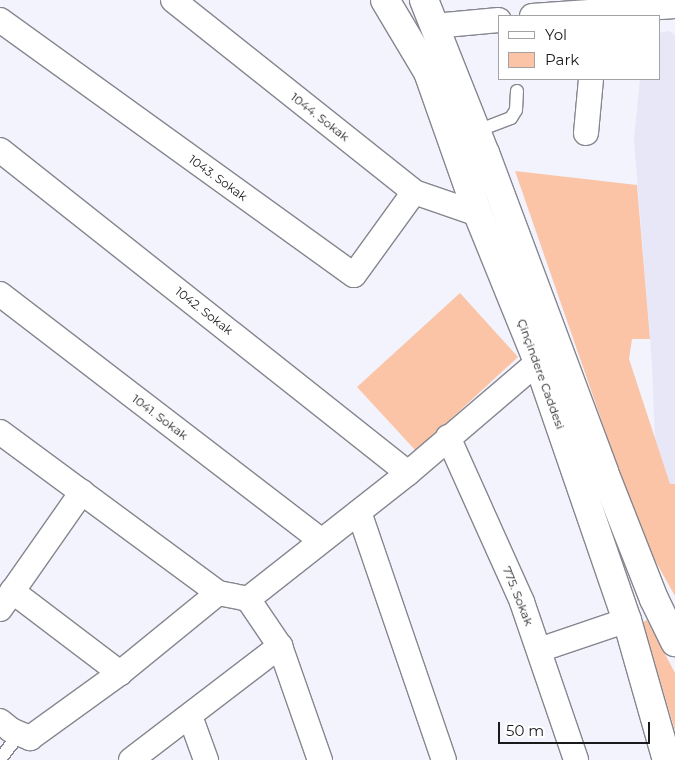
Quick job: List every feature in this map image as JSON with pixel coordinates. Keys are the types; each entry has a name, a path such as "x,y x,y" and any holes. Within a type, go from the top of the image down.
{"main road":[{"name":"Çinçindere Caddesi","path":"385,0 428,72 478,214 538,362 627,620 667,760"},
{"name":"Çinçindere Caddesi","path":"424,0 477,131 604,472 654,599 675,642"}],"street":[{"path":"0,9 7,0"},
{"name":"1044. Sokak","path":"173,0 414,192 478,214"},
{"path":"541,15 597,9 669,9"},
{"name":"1043. Sokak","path":"0,20 354,275 414,192"},
{"path":"434,26 498,20"},
{"path":"586,133 590,80"},
{"name":"1042. Sokak","path":"0,150 408,473"},
{"name":"1041. Sokak","path":"0,294 321,540"},
{"path":"248,599 408,473 538,362"},
{"path":"0,432 218,593 248,599 280,646 320,760"},
{"name":"775. Sokak","path":"448,437 522,602 576,760"},
{"path":"82,492 6,600 120,673"},
{"path":"359,512 444,760"},
{"path":"0,721 30,738 120,673 218,593"},
{"path":"539,650 627,620"},
{"path":"131,760 280,646"},
{"path":"190,716 206,760"}],"lane":[{"path":"477,131 511,118 516,110 517,91"},
{"path":"0,759 20,733"}],"shaded area":[{"path":"669,31 675,35 675,484 670,485 655,441 652,363 634,140 640,80 660,80 660,33"}],"green space":[{"path":"515,171 637,185 650,339 632,339 629,359 670,484 675,484 675,596 642,537"},
{"path":"460,293 518,357 416,451 357,387"},
{"path":"647,620 675,673 675,731 643,622"}]}
